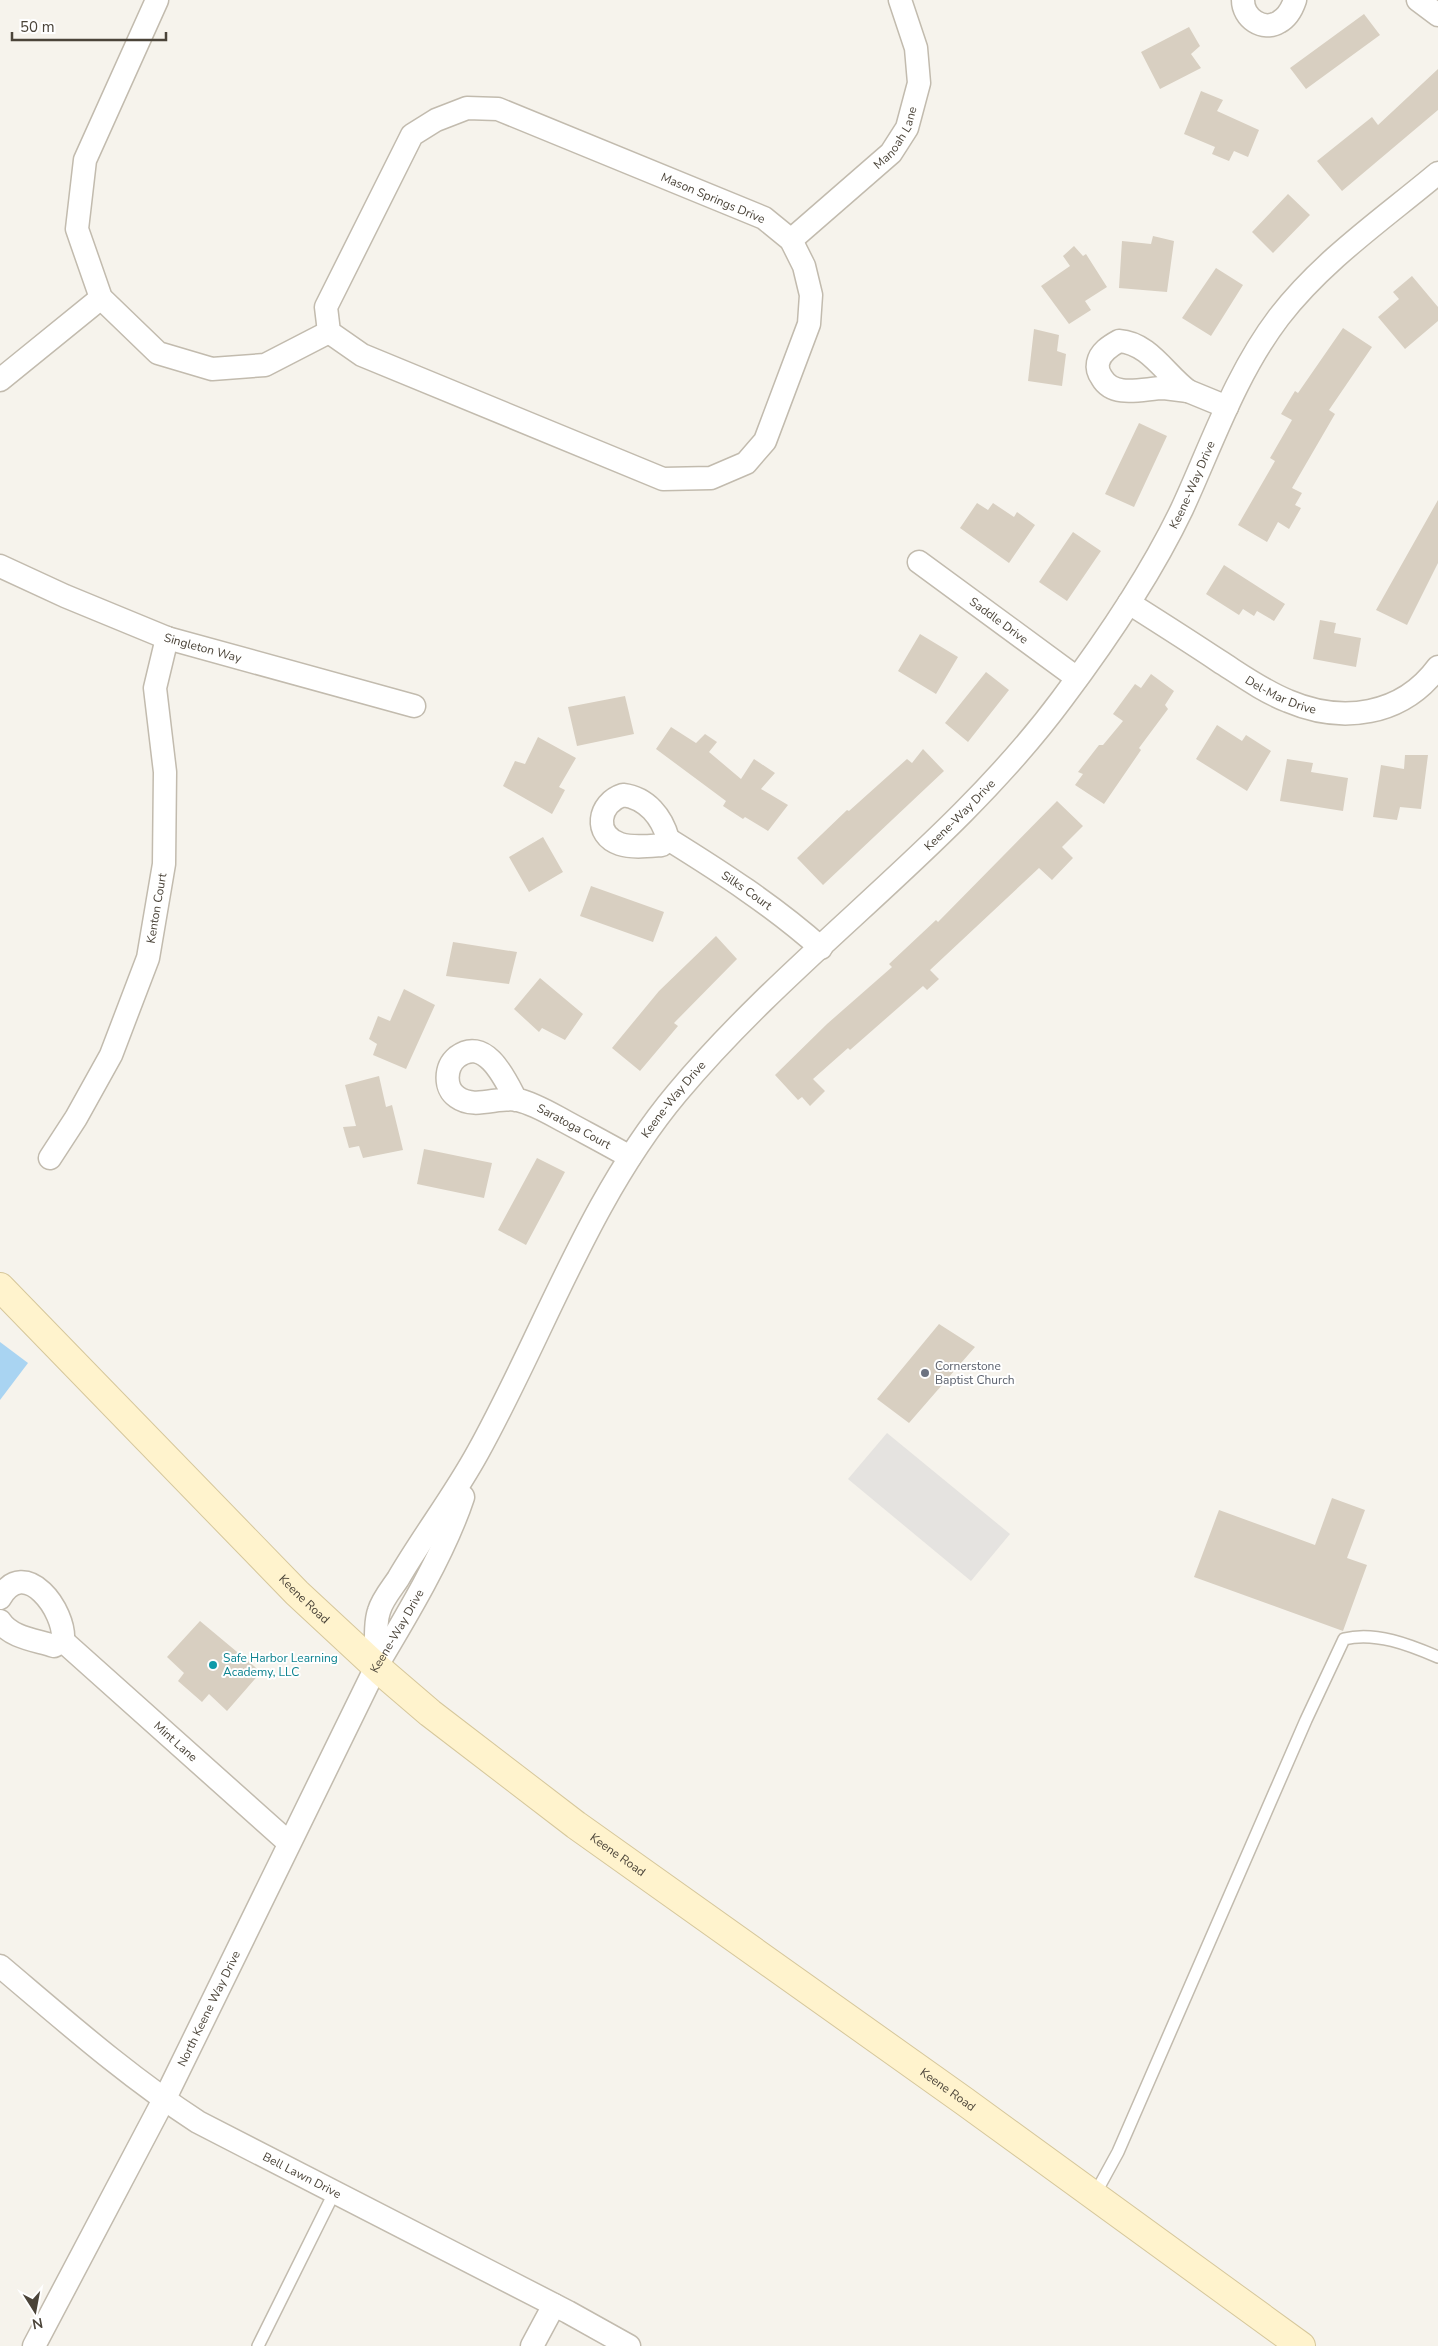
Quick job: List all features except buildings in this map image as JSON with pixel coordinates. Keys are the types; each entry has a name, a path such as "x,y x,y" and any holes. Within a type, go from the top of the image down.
{"main road":[{"name":"Keene Road","path":"0,1287 283,1580 376,1667 466,1741 576,1826 964,2101 1301,2346"}],"street":[{"path":"157,0 85,160 77,229 101,298 158,353 212,369 265,365 329,332"},
{"name":"Manoah Lane","path":"791,240 891,153 907,128 919,83 916,48 900,0"},
{"path":"1243,0 1245,12 1251,19 1258,24 1268,25 1277,24 1285,18 1295,0"},
{"path":"1418,0 1438,15"},
{"name":"Mason Springs Drive","path":"467,108 498,109 764,218 791,240 804,266 811,295 809,324 765,441 746,462 711,478 663,479 362,355 329,332 326,307 412,135 436,120 467,108"},
{"name":"Keene-Way Drive","path":"376,1667 396,1634 442,1545 462,1500 478,1453 596,1217 630,1158 659,1115 697,1070 736,1029 994,781 1029,741 1077,678 1129,603 1180,512 1227,407 1262,342 1293,300 1336,256 1438,173"},
{"path":"0,380 101,298"},
{"path":"1188,390 1227,407"},
{"name":"Saddle Drive","path":"919,562 1077,678"},
{"name":"Singleton Way","path":"0,566 64,596 167,638 414,706"},
{"name":"Del-Mar Drive","path":"1129,603 1266,690 1305,708 1325,713 1366,713 1386,708 1421,686 1438,667"},
{"name":"Kenton Court","path":"50,1158 76,1118 111,1055 148,958 164,864 165,772 155,688 167,638"},
{"name":"Silks Court","path":"668,839 733,880 790,922 820,948"},
{"name":"Saratoga Court","path":"516,1100 540,1108 630,1158"},
{"path":"0,1598 7,1588 16,1583 34,1585 43,1591 54,1609 64,1634 63,1641 54,1646 18,1636 8,1631 0,1622"},
{"name":"Mint Lane","path":"63,1641 289,1843"},
{"name":"North Keene Way Drive","path":"34,2346 164,2100 376,1667"},
{"name":"Bell Lawn Drive","path":"0,1966 101,2052 164,2100 198,2122 630,2346"},
{"path":"532,2346 554,2305"}],"lane":[{"path":"1094,2196 1118,2152 1306,1720 1344,1639 1359,1636 1409,1644 1438,1657"},
{"path":"258,2346 334,2193"}],"shaded area":[{"path":"887,1433 1010,1534 971,1581 848,1479"}],"water":[{"path":"0,1342 28,1363 0,1400"}],"place":[{"name":"Cornerstone Baptist Church","path":"925,1373"},
{"name":"Safe Harbor Learning Academy, LLC","path":"213,1665"}]}
